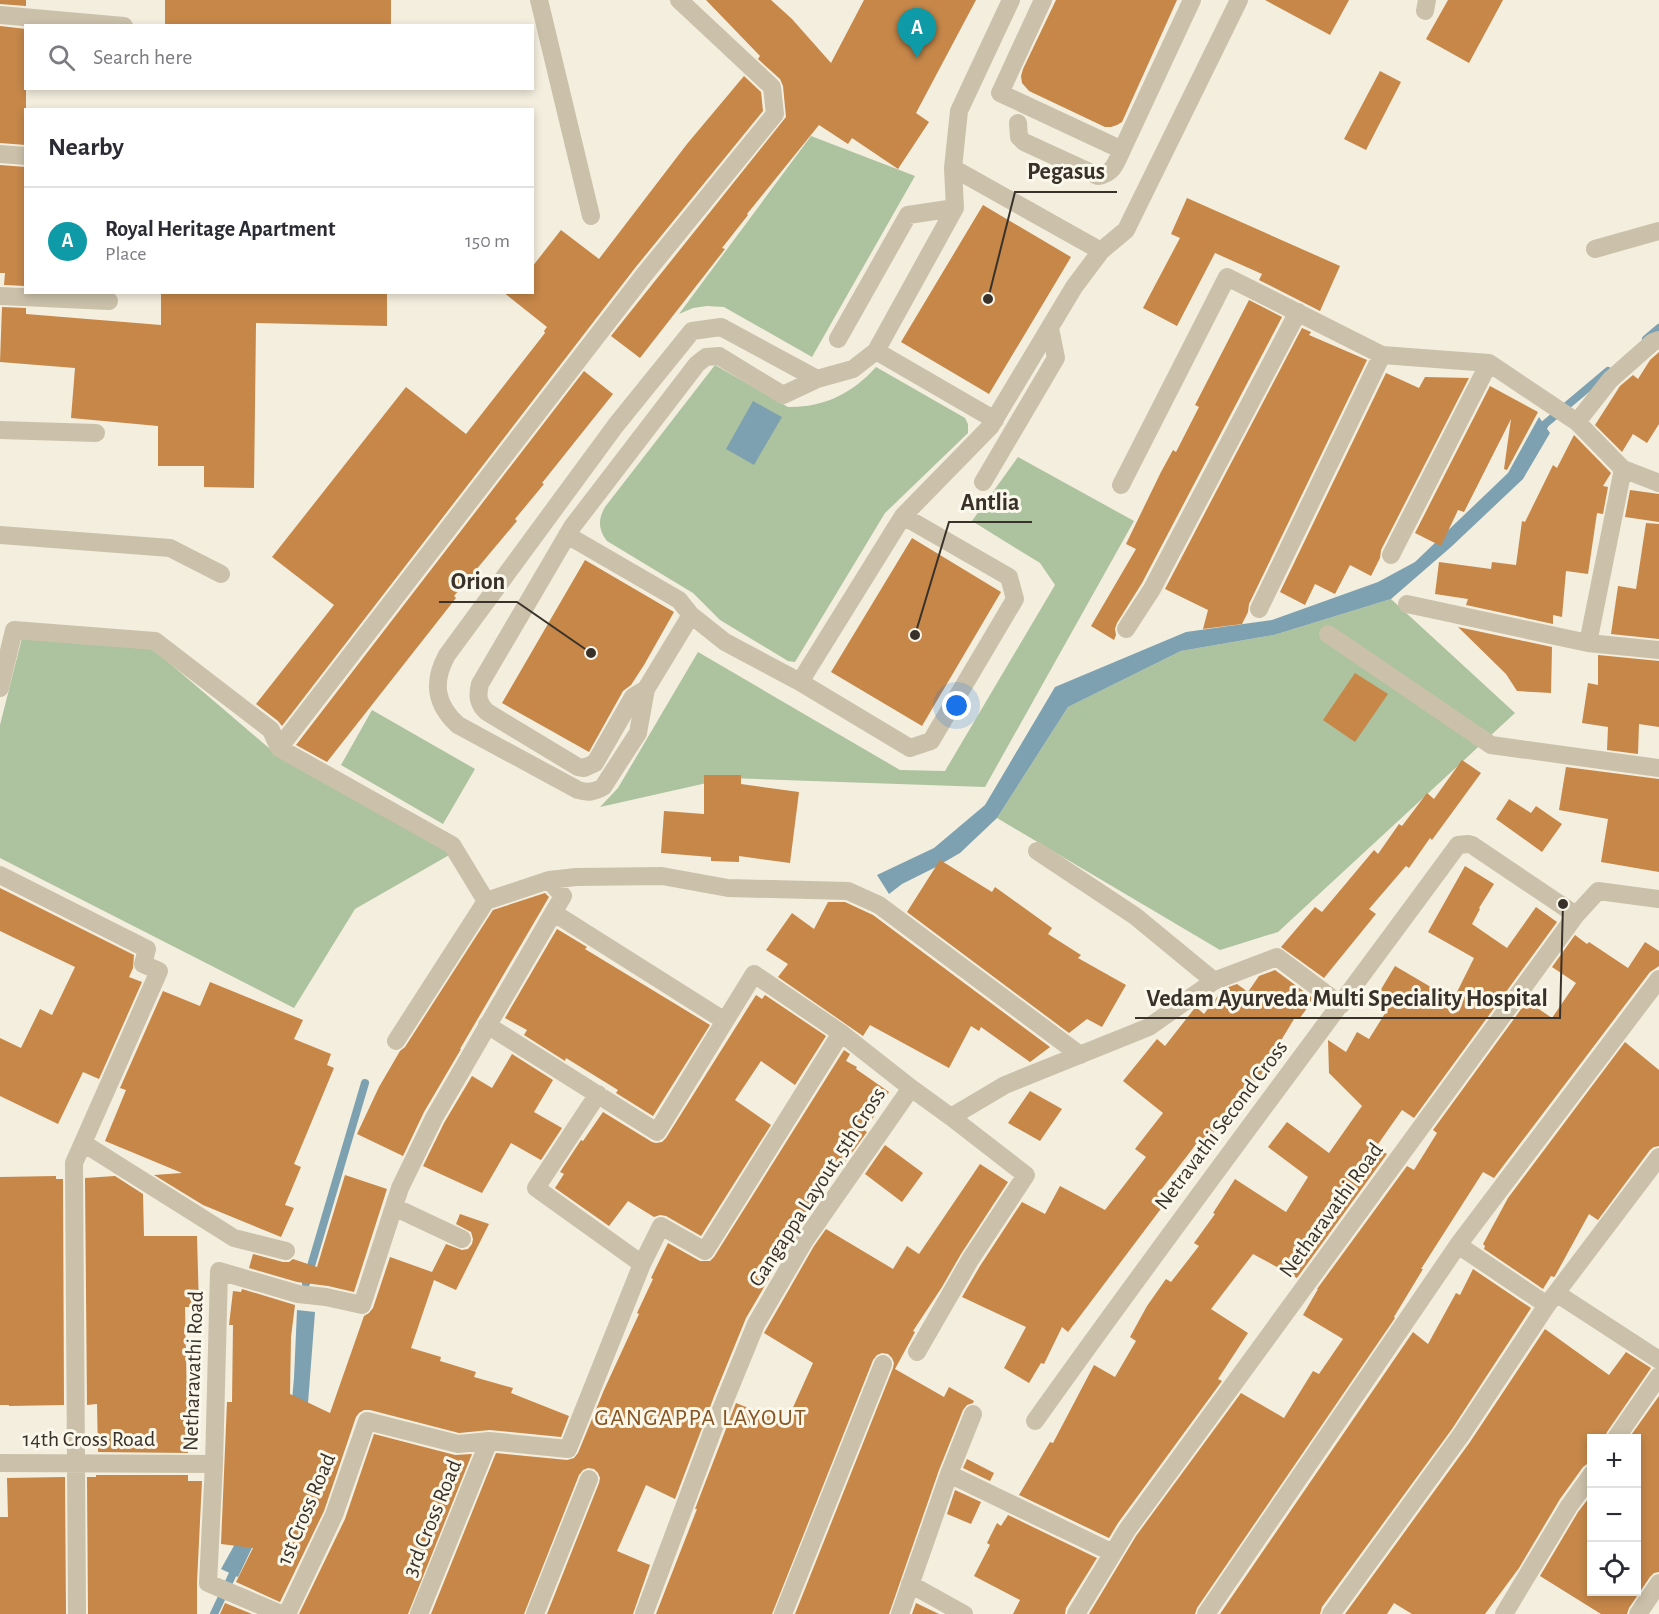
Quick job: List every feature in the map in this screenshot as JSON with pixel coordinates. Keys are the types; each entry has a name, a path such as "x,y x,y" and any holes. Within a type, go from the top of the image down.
{"street":[{"path":"539,0 591,216"},
{"path":"279,748 644,275 775,114 772,87 679,0"},
{"path":"646,689 633,697 595,763 584,768 578,767 487,712 479,701 478,693 480,684 572,527 696,364 706,357 719,356 783,395 817,379 854,369 876,351 955,208 953,168 959,111 1011,0"},
{"path":"1043,0 1000,93 1122,150"},
{"path":"1017,123 1019,137 1024,142 1098,176 1111,171 1192,0"},
{"path":"800,682 903,516 995,420 1074,287 1101,251 1126,230 1239,0"},
{"path":"0,15 101,24"},
{"path":"0,154 24,156"},
{"path":"953,168 1101,251"},
{"path":"838,339 908,215 955,208"},
{"path":"1594,249 1659,231"},
{"path":"1121,485 1227,277 1382,355 1489,363 1574,420 1623,469 1659,483"},
{"path":"0,296 109,301"},
{"path":"1126,629 1152,589 1298,312"},
{"path":"691,615 646,689 638,733 603,786 596,791 578,790 458,725 444,710 440,700 437,688 438,676 447,655 615,425 692,331 721,327 817,379"},
{"path":"983,482 1056,358 1050,328"},
{"path":"1574,420 1610,380 1653,342 1659,340"},
{"path":"876,351 995,420"},
{"path":"1259,609 1382,355"},
{"path":"1391,555 1489,363"},
{"path":"0,430 96,433"},
{"path":"1588,643 1623,469"},
{"path":"567,535 679,600 691,615 725,642 800,682 910,748 931,741 1015,599 1009,577 903,516"},
{"path":"0,535 170,548 221,574"},
{"path":"1407,604 1588,643 1659,650"},
{"path":"0,688 14,630 155,641 271,730 279,748 452,845 486,901"},
{"path":"1328,634 1491,744 1659,768"},
{"name":"Netravathi Second Cross","path":"1035,1421 1132,1284 1458,845 1472,845 1575,915"},
{"path":"1037,851 1135,915 1214,981"},
{"path":"0,875 147,949 143,964 159,971 74,1163 77,1614"},
{"path":"396,1041 486,901 549,880 662,876 728,888 848,891 879,905 1080,1055"},
{"path":"549,880 563,896 554,913 725,1021"},
{"name":"Netharavathi Road","path":"1076,1614 1134,1520 1575,915 1598,891 1659,899"},
{"name":"Netharavathi Road","path":"281,1614 208,1583 214,1464 219,1271 298,1294 362,1305 400,1188 434,1118 554,913"},
{"path":"951,1117 1005,1085 1149,1027 1214,981 1277,957 1341,1005"},
{"path":"488,1025 657,1132 754,974 841,1033 1026,1175 970,1260 917,1352"},
{"path":"1206,1614 1458,1245 1659,979"},
{"path":"489,1441 568,1449 642,1264 661,1226 705,1251 841,1033"},
{"name":"Gangappa Layout, 5th Cross","path":"644,1614 716,1422 756,1324 805,1239 911,1088"},
{"path":"598,1094 536,1188 642,1264"},
{"path":"82,1143 234,1238 286,1251"},
{"path":"1331,1614 1461,1434 1552,1299 1659,1157"},
{"path":"394,1207 462,1239"},
{"path":"1458,1245 1659,1359"},
{"path":"784,1614 883,1364"},
{"path":"1619,1434 1659,1376"},
{"path":"900,1614 949,1474 973,1414"},
{"name":"1st Cross Road","path":"287,1614 334,1515 367,1421 458,1444 489,1441"},
{"name":"3rd Cross Road","path":"419,1614 489,1441"},
{"name":"14th Cross Road","path":"0,1462 214,1464"},
{"path":"949,1474 1113,1553"},
{"path":"535,1614 589,1479"},
{"path":"1504,1614 1569,1506 1587,1481"},
{"path":"1638,1614 1659,1583"},
{"path":"910,1584 964,1614"}],"green space":[{"path":"811,136 915,176 812,357 724,307 693,308 679,314"},
{"path":"715,365 788,407 813,405 837,397 857,384 876,367 965,418 968,424 968,433 885,513 795,662 788,661 720,620 693,593 607,541 601,529 600,520 605,507"},
{"path":"1018,457 1134,521 985,787 729,778 600,807 618,788 698,652 900,770 945,771 1055,585 1040,563 972,521"},
{"path":"1391,599 1515,713 1278,932 1220,950 997,818 1068,707 1181,651 1274,635"},
{"path":"22,638 153,649 270,749 451,854 355,909 294,1008 0,858 0,725"},
{"path":"372,710 475,769 443,824 341,765"}],"water":[{"path":"753,401 782,417 754,465 726,449"},
{"path":"1539,417 1550,433 1523,479 1451,547 1391,599 1274,635 1181,651 1068,707 997,818 960,853 902,884 889,894 877,875 934,848 985,805 1055,687 1186,632 1272,620 1378,582 1415,562 1508,473"},
{"path":"297,1310 315,1312 308,1403 298,1451 238,1577 221,1569 255,1508 291,1411"}],"building":[{"path":"0,0 26,0 26,6 0,4"},
{"path":"165,0 391,0 391,24 165,24"},
{"path":"706,0 771,0 792,19 831,63 864,0 976,0 916,113 929,122 898,169 852,138 848,144 819,125 747,214 722,248 725,249 640,358 611,336 786,117 783,86 780,79 758,59 760,56"},
{"path":"1056,0 1177,0 1122,122 1117,125 1105,127 1029,91 1022,83 1023,69"},
{"path":"1265,0 1349,0 1330,35"},
{"path":"1448,0 1503,0 1469,63 1426,39"},
{"path":"0,26 24,29 26,108 24,108 24,145 0,143"},
{"path":"1380,71 1401,82 1366,150 1344,139"},
{"path":"744,76 761,92 763,111 635,268 282,726 256,704 334,605 272,557 406,387 466,434 545,333 547,327 506,294 534,294 534,264 561,230 599,259 687,144"},
{"path":"0,165 24,167 24,286 4,285 5,273 0,273"},
{"path":"1187,198 1340,266 1320,311 1259,280 1262,274 1215,253 1177,326 1143,308 1180,238 1171,234"},
{"path":"983,205 1071,257 989,394 901,342"},
{"path":"161,294 387,294 387,326 256,323 254,488 204,487 204,466 158,466 158,426 71,418 75,368 0,362 2,307 26,308 26,314 161,325"},
{"path":"1249,300 1282,317 1142,583 1117,623 1114,640 1091,626 1136,549 1126,544 1161,472 1173,450 1176,452 1199,407 1195,405"},
{"path":"1302,328 1311,332 1309,335 1367,360 1249,604 1242,624 1203,629 1208,610 1165,589"},
{"path":"1659,352 1659,424 1647,443 1633,434 1622,452 1595,425 1620,386 1633,375 1638,379 1650,360"},
{"path":"584,371 613,394 542,483 544,484 515,519 517,521 454,596 456,598 327,762 296,745"},
{"path":"1386,373 1419,388 1425,377 1469,378 1381,550 1380,558 1371,576 1350,565 1335,594 1315,584 1305,605 1280,592"},
{"path":"1490,386 1538,412 1507,470 1504,469 1511,419 1464,512 1458,510 1441,546 1415,533"},
{"path":"1574,435 1611,473 1603,486 1608,487 1603,514 1597,513 1588,574 1566,571 1562,617 1553,615 1553,624 1466,605 1468,599 1435,594 1439,562 1491,569 1492,562 1516,565 1522,521 1525,522 1553,465 1557,468"},
{"path":"1630,490 1659,494 1659,522 1625,517"},
{"path":"1646,523 1659,524 1659,639 1611,634 1618,586 1636,589"},
{"path":"912,538 1001,592 922,726 831,672"},
{"path":"585,560 674,612 644,665 631,685 623,691 589,752 502,703"},
{"path":"1458,627 1552,647 1551,693 1517,691 1506,674"},
{"path":"1598,655 1659,661 1659,727 1639,724 1638,754 1607,750 1608,727 1582,723 1588,683 1598,685"},
{"path":"1355,673 1388,694 1355,742 1323,720"},
{"path":"1462,760 1481,773 1409,868 1406,866 1369,909 1376,914 1324,978 1281,947 1315,907 1322,912 1374,850 1378,854 1399,824 1402,826 1427,793 1434,799"},
{"path":"1566,767 1659,779 1659,872 1601,862 1608,819 1559,810"},
{"path":"704,775 741,775 741,784 799,792 790,863 739,856 739,862 711,861 711,857 661,853 664,811 704,814"},
{"path":"1509,799 1531,813 1536,806 1562,824 1542,852 1496,819"},
{"path":"940,860 992,892 995,887 1052,928 1048,934 1081,955 1078,958 1126,985 1102,1027 1087,1019 1069,1033 907,912"},
{"path":"1465,866 1494,884 1472,924 1507,948 1536,907 1557,922 1414,1118 1402,1110 1376,1147 1387,1154 1297,1278 1253,1254 1211,1309 1248,1333 1218,1379 1222,1381 1109,1538 1019,1495 1050,1442 1053,1443 1094,1365 1115,1377 1136,1341 1130,1337 1147,1306 1166,1279 1171,1282 1199,1246 1194,1243 1215,1214 1213,1213 1235,1179 1286,1212 1308,1177 1268,1147 1287,1122 1329,1153 1362,1106 1329,1073 1328,1040 1346,1052 1357,1032 1369,1039 1394,999 1380,991 1395,966 1453,1000 1474,958 1428,932"},
{"path":"0,888 134,955 133,968 129,977 142,982 99,1079 83,1072 58,1124 0,1096 0,1038 21,1048 40,1009 52,1015 75,967 0,931"},
{"path":"545,893 549,897 424,1112 403,1156 357,1134 379,1087 400,1051 405,1047 493,910"},
{"path":"828,902 845,902 873,915 1050,1047 1030,1062 981,1027 979,1031 971,1026 949,1068 870,1025 863,1036 778,977 788,964 766,950 792,913 814,929"},
{"path":"557,929 587,947 585,949 710,1025 653,1116 616,1093 618,1090 524,1035 527,1030 505,1018"},
{"path":"1575,935 1628,968 1645,942 1659,951 1659,966 1650,972 1494,1178 1483,1172 1421,1269 1423,1269 1395,1318 1195,1614 1089,1614 1136,1536 1241,1393 1284,1418 1313,1371 1319,1374 1343,1339 1303,1315 1317,1289 1407,1166 1414,1170 1437,1133 1433,1130 1527,1001 1552,1018 1576,983 1552,967"},
{"path":"1275,970 1314,999 1299,1019 1294,1019 1266,1068 1248,1091 1246,1090 1202,1148 1197,1143 1160,1191 1169,1198 1068,1332 1062,1327 1044,1364 1041,1363 1029,1383 1004,1368 1026,1327 962,1297 1022,1202 1045,1214 1060,1186 1105,1210 1146,1157 1135,1149 1163,1113 1123,1081 1157,1039 1165,1046 1196,1007 1204,1014 1223,989 1237,984 1248,992 1259,976"},
{"path":"210,982 303,1020 294,1039 331,1054 327,1065 334,1068 294,1164 301,1167 285,1205 294,1208 281,1237 203,1205 154,1175 182,1173 105,1141 126,1090 120,1088 163,991 200,1006"},
{"path":"756,995 762,999 765,995 826,1036 795,1085 761,1061 735,1100 771,1125 701,1236 666,1216 654,1217 628,1201 609,1226 555,1188 564,1174 560,1172 603,1112 652,1142 662,1142"},
{"path":"1625,1042 1659,1070 1659,1146 1650,1150 1598,1220 1589,1214 1555,1276 1551,1276 1543,1289 1484,1249 1483,1244 1508,1198"},
{"path":"844,1050 850,1054 846,1061 889,1092 865,1131 867,1132 846,1161 841,1158 829,1181 825,1179 804,1216 807,1218 795,1234 746,1318 675,1499 646,1485 617,1551 650,1565 633,1614 547,1614 599,1483 598,1473 588,1468 579,1475 524,1614 431,1614 496,1453 567,1460 574,1458 639,1314 637,1313 653,1279 651,1278 668,1243 700,1261 710,1261 714,1257"},
{"path":"512,1054 553,1080 534,1112 562,1128 541,1160 511,1143 482,1193 423,1166 444,1123 472,1076 492,1088"},
{"path":"1030,1091 1062,1109 1040,1141 1008,1123"},
{"path":"885,1145 923,1173 902,1202 865,1174"},
{"path":"980,1164 1008,1182 913,1331 915,1332 895,1369 944,1397 949,1387 974,1401 963,1410 939,1470 889,1614 795,1614 893,1368 892,1358 882,1353 873,1360 772,1614 656,1614 736,1403 786,1423 813,1363 764,1333 826,1229 893,1269 907,1246 919,1254"},
{"path":"345,1175 387,1189 354,1292 297,1282 249,1268 253,1254 283,1262 293,1259 317,1267"},
{"path":"56,1176 56,1179 63,1179 64,1405 0,1405 0,1177"},
{"path":"115,1176 143,1194 144,1236 197,1236 199,1307 185,1307 188,1453 98,1452 97,1404 87,1405 85,1178"},
{"path":"460,1214 489,1224 456,1290 434,1280 411,1348 441,1357 440,1361 476,1372 474,1377 513,1388 511,1393 569,1416 561,1437 490,1430 459,1433 364,1410 356,1417 324,1511 280,1602 236,1582 253,1548 221,1544 227,1402 232,1402 233,1325 229,1325 233,1291 241,1292 242,1289 295,1305 291,1337 290,1394 330,1413 364,1316 373,1308 390,1257 432,1272 446,1244 462,1250 468,1249 472,1244 471,1232 456,1224"},
{"path":"1473,1269 1531,1308 1452,1429 1322,1607 1320,1614 1220,1614 1413,1332 1428,1344 1456,1293 1460,1295"},
{"path":"1545,1329 1609,1375 1626,1352 1651,1368 1606,1434 1587,1434 1587,1464 1560,1499 1519,1568 1485,1614 1412,1614 1394,1603 1387,1614 1345,1614 1470,1442"},
{"path":"1659,1396 1659,1572 1650,1577 1641,1590 1641,1434 1632,1434"},
{"path":"374,1434 455,1455 472,1454 408,1614 299,1614 345,1519"},
{"path":"967,1459 994,1473 990,1481 963,1468"},
{"path":"96,1475 188,1475 188,1481 202,1481 197,1614 88,1614 87,1477 96,1477"},
{"path":"65,1477 66,1614 0,1614 0,1517 8,1517 7,1478"},
{"path":"955,1490 981,1502 971,1524 947,1514"},
{"path":"1587,1500 1587,1596 1637,1596 1627,1614 1601,1614 1540,1576"},
{"path":"1008,1515 1097,1558 1066,1608 1065,1614 1013,1614 1020,1600 974,1576 990,1545 987,1543 997,1523 1001,1526"},
{"path":"225,1603 252,1614 220,1614"},
{"path":"916,1603 939,1614 912,1614"}],"waterway":[{"path":"1646,339 1659,328"},
{"path":"1539,435 1545,424 1608,371"},
{"path":"306,1283 365,1083"},
{"path":"214,1614 237,1565"}],"place":[{"name":"Royal Heritage Apartment","path":"917,58"},
{"name":"Pegasus","path":"988,299"},
{"name":"Antlia","path":"915,635"},
{"name":"Orion","path":"591,653"},
{"name":"Vedam Ayurveda Multi Speciality Hospital","path":"1563,904"}],"district":[{"name":"GANGAPPA LAYOUT","path":"701,1418"}]}
